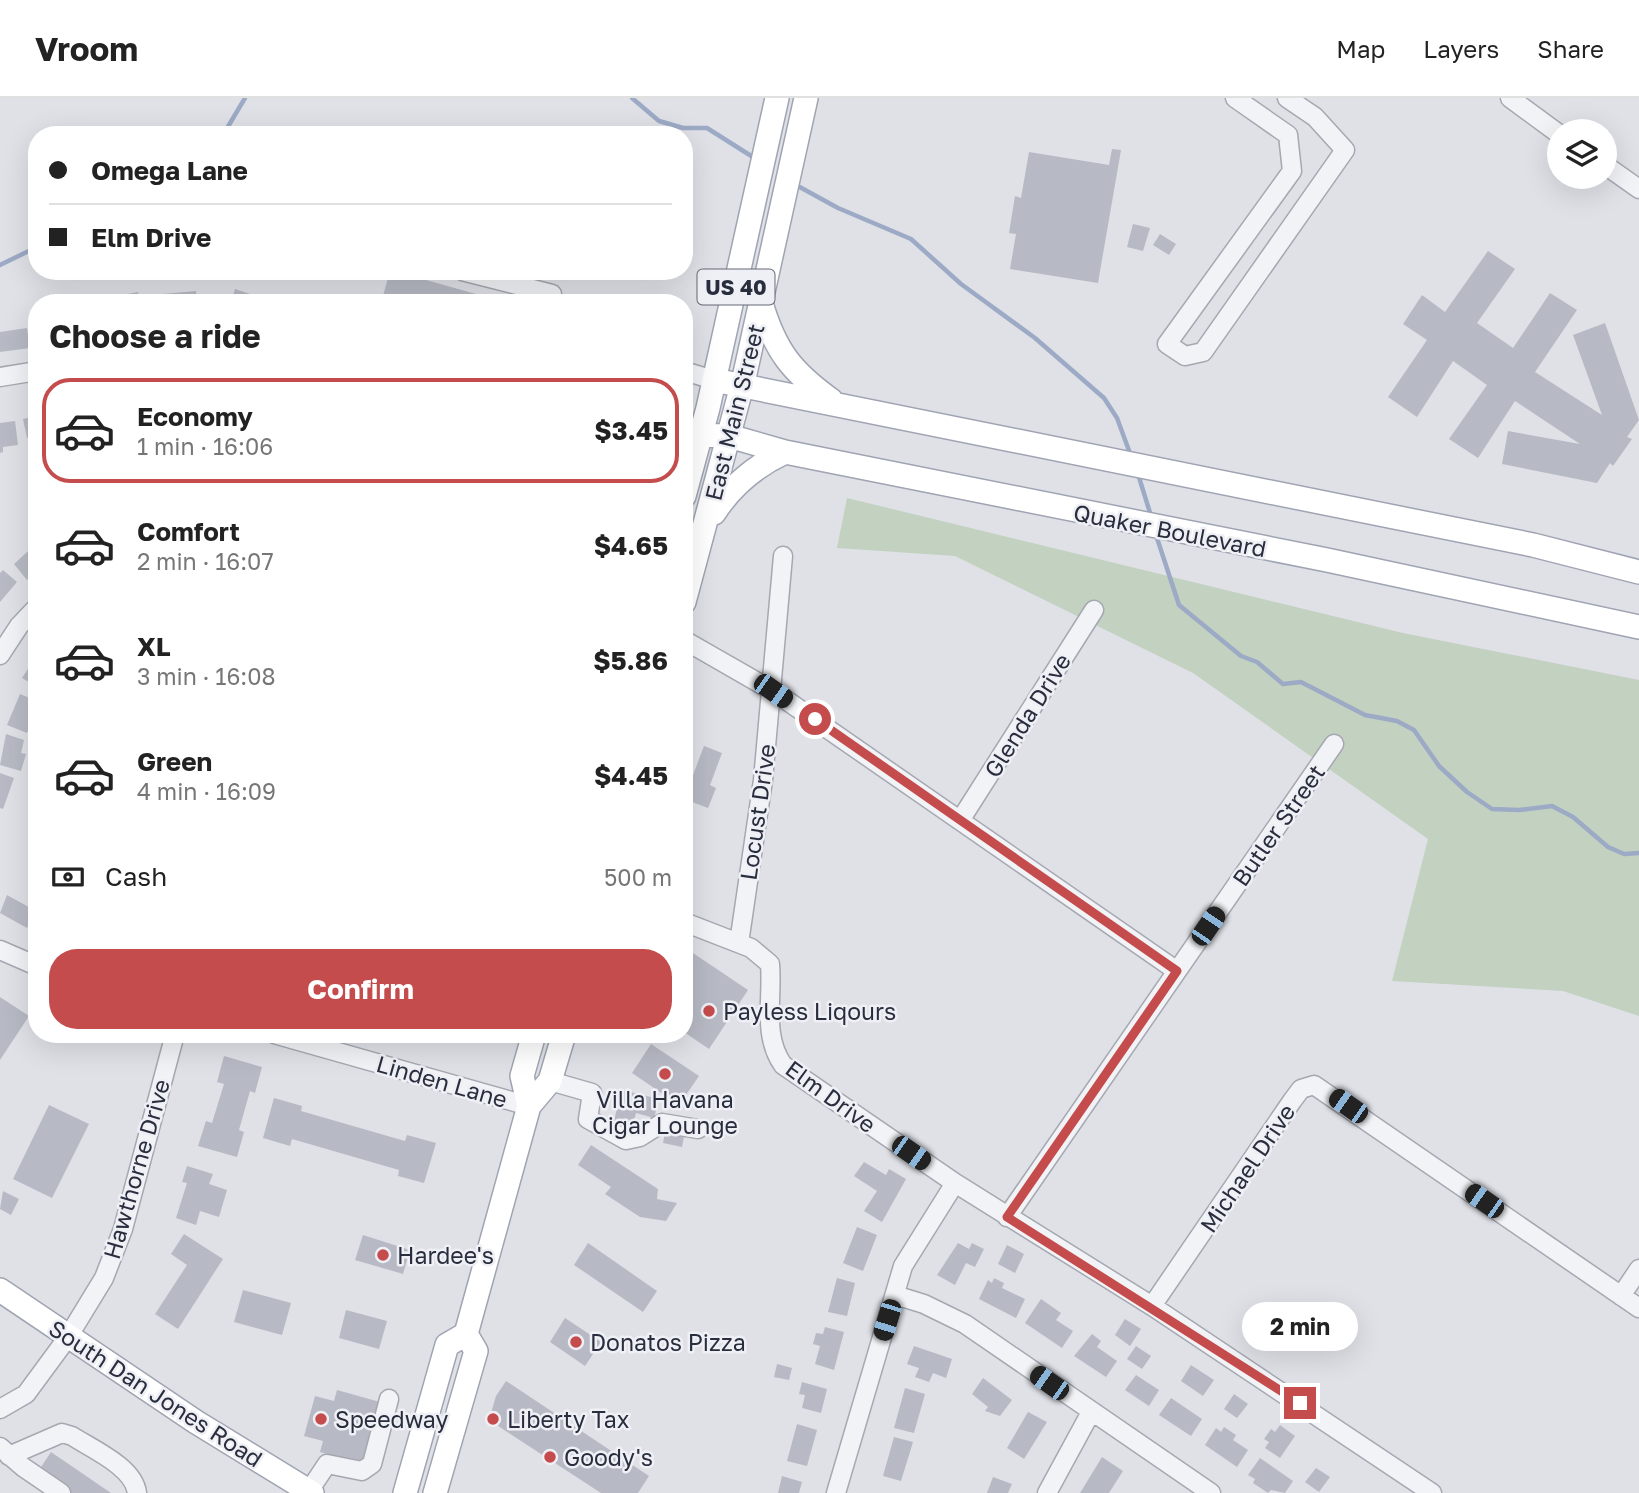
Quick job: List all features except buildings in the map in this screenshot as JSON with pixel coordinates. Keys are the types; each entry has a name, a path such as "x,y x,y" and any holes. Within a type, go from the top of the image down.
{"main road":[{"name":"East Main Street","path":"693,432 714,380 777,98"},
{"name":"East Main Street","path":"693,570 761,303 806,98"},
{"path":"761,303 776,345 790,368 836,404"},
{"path":"714,380 1532,545 1639,572"},
{"name":"Quaker Boulevard","path":"693,434 729,436 785,452 1639,627"},
{"path":"705,528 738,482 785,452"},
{"path":"529,1106 523,1076 532,1043"},
{"path":"435,1493 475,1351 466,1334 529,1106 550,1082 561,1043"},
{"name":"South Dan Jones Road","path":"0,1290 196,1422 311,1492"},
{"path":"405,1493 447,1345 466,1334"}],"street":[{"path":"1235,98 1287,135 1292,171 1167,344 1185,356 1203,352 1345,150 1315,117 1287,98"},
{"path":"1510,98 1547,125"},
{"path":"1617,174 1639,189"},
{"path":"495,280 547,294"},
{"path":"0,377 28,372"},
{"path":"693,374 714,380"},
{"name":"Locust Drive","path":"739,943 773,691 783,556"},
{"name":"Glenda Drive","path":"961,819 1094,610"},
{"path":"0,655 28,616"},
{"path":"693,645 773,691 1177,971"},
{"name":"Butler Street","path":"1007,1217 1334,744"},
{"name":"Elm Drive","path":"693,925 739,943 762,955 770,964 770,1038 783,1065 955,1183 1152,1306 1432,1493"},
{"path":"0,950 28,961"},
{"name":"Hawthorne Drive","path":"0,1409 26,1394 68,1337 104,1278 123,1229 173,1043"},
{"name":"Linden Lane","path":"306,1043 529,1106"},
{"path":"550,1082 592,1093 588,1119 618,1138 640,1137 666,1122 698,1129"},
{"name":"Michael Drive","path":"1152,1306 1292,1101 1301,1089 1314,1085 1639,1308"},
{"path":"836,1493 909,1254 955,1183"},
{"path":"1621,1296 1639,1269"},
{"path":"895,1295 924,1304 965,1324 1211,1493"},
{"path":"311,1492 327,1464 362,1471 372,1464 389,1399"},
{"path":"1047,1493 1091,1412"},
{"path":"5,1451 62,1433 72,1436 127,1474 134,1482 137,1493"},
{"path":"5,1451 61,1493"}],"green space":[{"path":"847,498 1403,633 1639,680 1639,1016 1563,991 1392,981 1428,839 1193,673 955,556 837,548"}],"waterway":[{"path":"228,126 245,98"},
{"path":"632,98 659,121 676,126"},
{"path":"693,128 707,128 756,159"},
{"path":"796,185 838,208 911,239 961,284 1035,338 1104,398 1117,418 1131,456"},
{"path":"0,265 28,251"},
{"path":"1138,474 1151,516"},
{"path":"1156,535 1179,605 1241,656 1257,662 1283,684 1301,682 1365,715 1397,721 1414,730 1439,766 1467,792 1492,809 1519,810 1552,806 1573,817 1608,847 1624,854 1639,853"}],"place":[{"name":"Payless Liqours","path":"709,1011"},
{"name":"Villa Havana Cigar Lounge","path":"665,1074"},
{"name":"Hardee's","path":"383,1255"},
{"name":"Donatos Pizza","path":"576,1342"},
{"name":"Speedway","path":"321,1419"},
{"name":"Liberty Tax","path":"493,1419"},
{"name":"Goody's","path":"550,1457"}],"route":[{"path":"815,719 1063,889 1177,971 1007,1217 1152,1306 1300,1403"}]}
